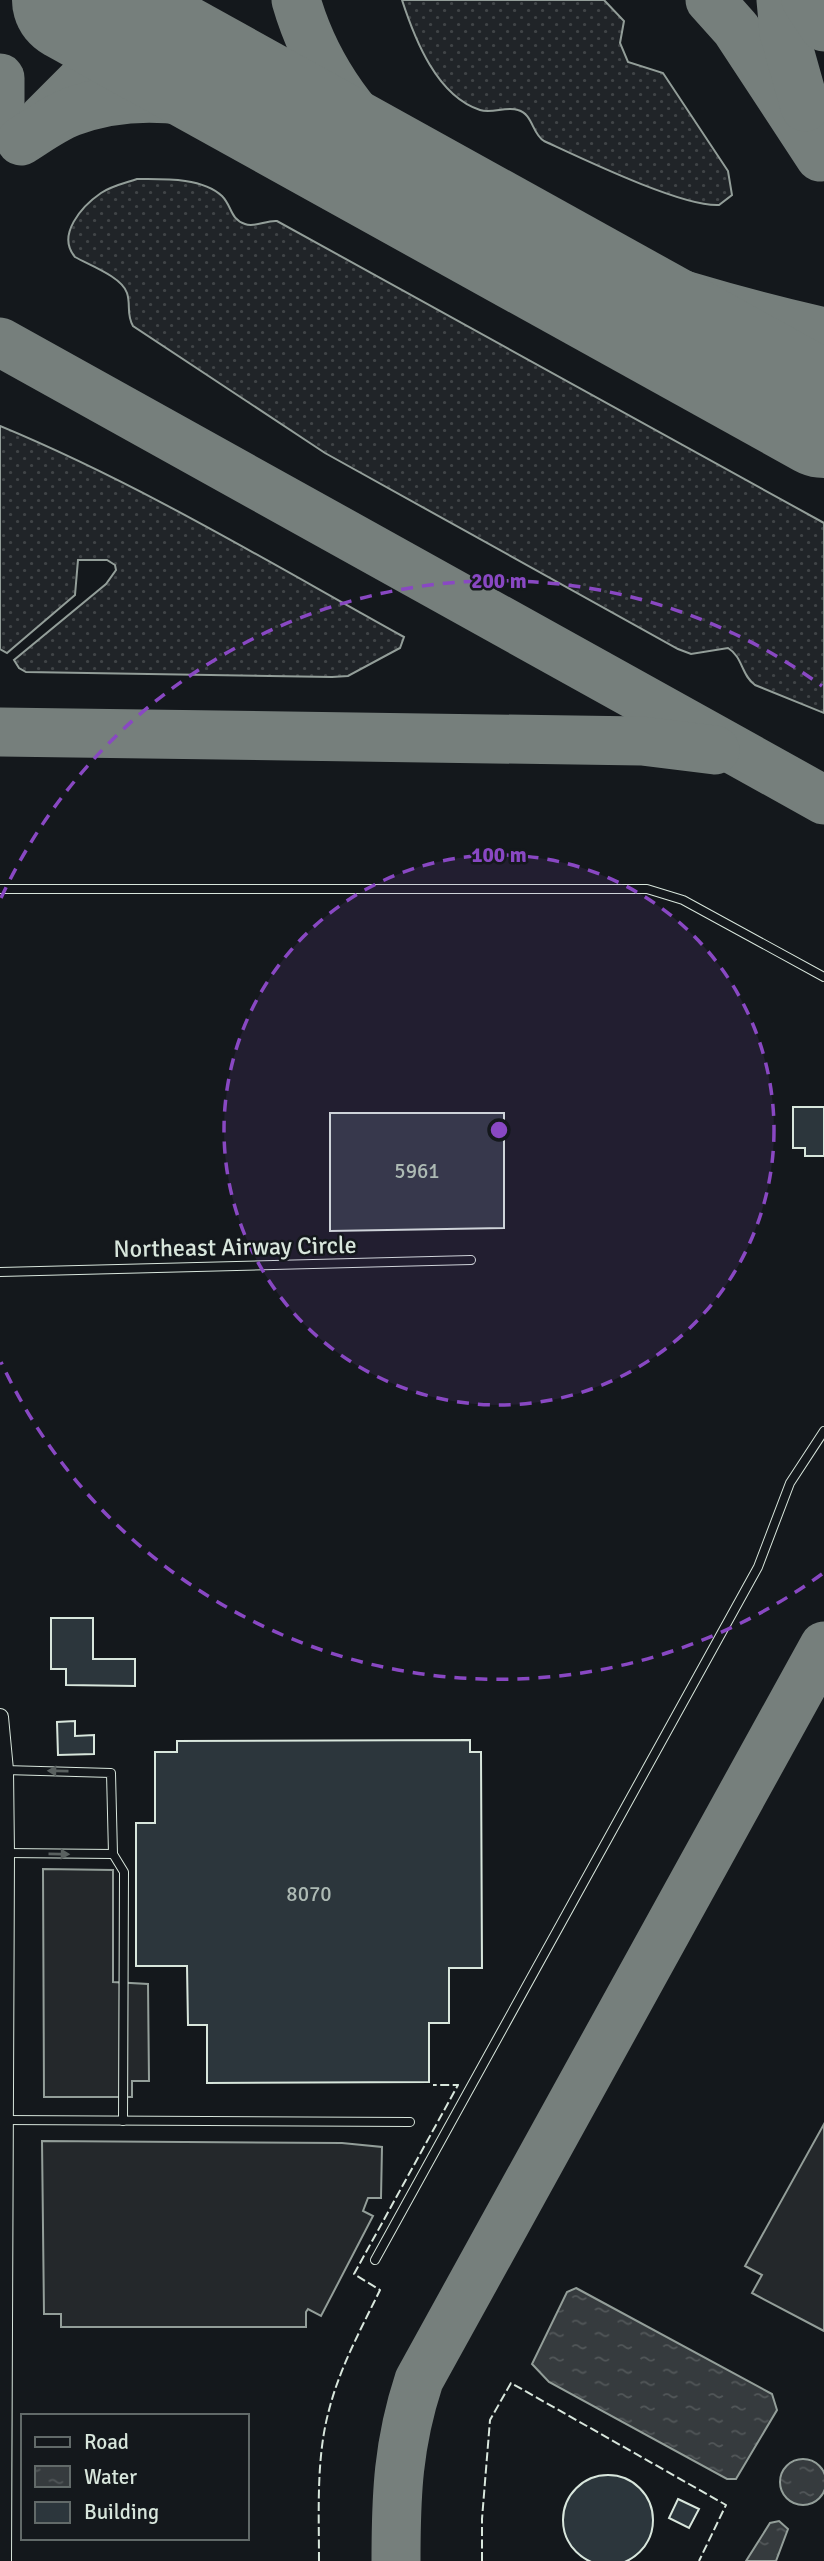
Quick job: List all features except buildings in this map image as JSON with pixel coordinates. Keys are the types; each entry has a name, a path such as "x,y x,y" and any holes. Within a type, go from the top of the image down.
{"street":[{"path":"0,1717 5,1770 3,1802 6,1853 2,2248 3,2561"}],"lane":[{"path":"0,889 647,889 683,900 824,977"},
{"name":"Northeast Airway Circle","path":"0,1272 471,1260"},
{"path":"375,2260 758,1567 790,1483 824,1431"},
{"path":"5,1770 111,1773 113,1854 124,1872 124,2121"},
{"path":"6,1853 113,1854"},
{"path":"3,2118 410,2122"}],"shaded area":[{"path":"402,0 604,0 624,21 620,43 628,62 663,73 728,171 732,195 719,205 702,204 657,190 544,141 523,112 513,109 485,111 465,103 440,80 430,65"},
{"path":"137,179 181,180 204,185 222,196 240,222 253,225 277,221 824,523 824,713 755,685 750,681 737,656 728,648 691,654 678,649 325,453 133,326 124,287 112,277 75,257 68,240 74,222 86,205 109,188"},
{"path":"0,426 104,473 255,553 404,637 400,648 348,676 26,672 19,668 14,660 106,584 116,570 115,565 107,560 78,560 75,595 7,653 0,649"},
{"path":"43,1869 113,1870 113,1982 148,1984 149,2081 132,2081 132,2097 44,2097"},
{"path":"824,2124 824,2331 752,2293 762,2275 745,2266"},
{"path":"42,2141 342,2143 382,2147 381,2198 368,2198 363,2211 373,2216 321,2316 308,2309 306,2312 306,2327 61,2327 61,2314 44,2314"}],"water":[{"path":"576,2288 772,2394 777,2410 736,2479 727,2479 549,2382 532,2364 567,2292"},
{"path":"794,2461 812,2461 824,2473 824,2491 812,2503 794,2503 782,2491 782,2473"},
{"path":"779,2521 788,2529 776,2561 746,2561 770,2523"}],"taxiway":[{"path":"43,119 162,0"},
{"path":"296,0 315,50 342,95 357,116 414,171"},
{"path":"710,0 736,29 820,157"},
{"path":"781,0 784,32 805,107"},
{"path":"806,0 824,27"},
{"path":"0,78 0,115"},
{"path":"21,141 64,115 110,101 149,98 188,101 226,109 301,135 581,260 718,305 824,332"},
{"path":"0,342 824,800"},
{"path":"0,732 642,741 715,750"},
{"path":"396,2561 402,2448 419,2380 824,1646"}],"runway":[{"path":"74,0 824,416"}],"fence":[{"path":"319,2561 319,2485 325,2428 345,2363 380,2290 354,2274 458,2085 433,2085"},
{"path":"482,2561 482,2519 490,2420 511,2383 726,2505 699,2561"}]}
